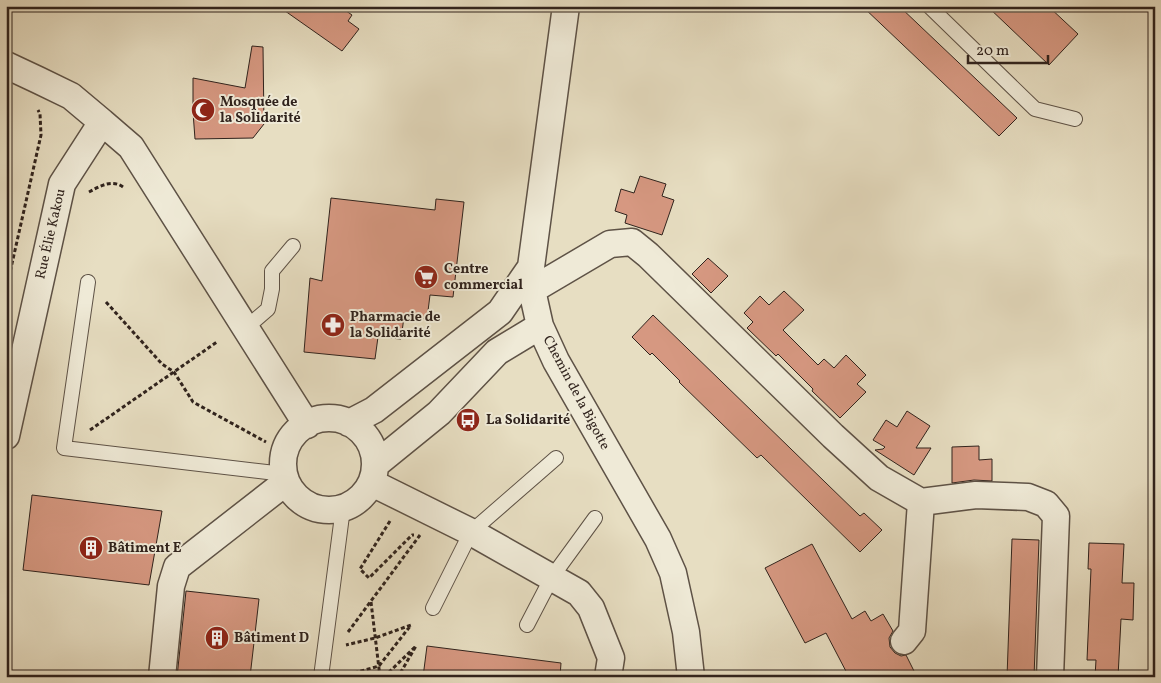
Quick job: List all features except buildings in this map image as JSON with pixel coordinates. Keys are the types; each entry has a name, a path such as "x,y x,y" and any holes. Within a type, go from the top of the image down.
{"street":[{"name":"Chemin de la Bigotte","path":"566,6 531,279 540,326 556,361 658,539 673,573 686,632 691,677"},
{"path":"6,65 71,96 131,146 307,424"},
{"name":"Rue Élie Kakou","path":"6,436 62,184 102,122"},
{"path":"349,423 374,410 500,312 531,279 610,244 632,242 648,255 833,436 879,478 921,502 976,495 1028,497 1046,504 1056,516 1050,677"},
{"path":"373,474 374,452 368,440 360,430 349,423 332,418 315,420 300,428 286,449 283,461 285,478 296,496 310,506 326,510 343,508 360,498 373,474 439,412 497,352 540,326"},
{"path":"373,474 404,499 471,532 579,593 591,608 612,658 608,677"},
{"path":"162,677 171,586 177,567 285,478"},
{"path":"904,641 912,631 921,502"}],"lane":[{"path":"929,6 1035,109 1075,119"},
{"path":"246,328 268,309 272,289 272,271 293,246"},
{"path":"88,282 64,448 285,478"},
{"path":"434,608 471,532 556,458"},
{"path":"321,677 343,508"},
{"path":"527,626 552,577 595,518"}],"path":[{"path":"6,290 41,135 40,114 36,108"},
{"path":"27,196 74,205 86,194 103,184 118,184 125,188"},
{"path":"88,282 162,364 174,372 193,402 266,442"},
{"path":"64,448 217,342"},
{"path":"404,499 360,569 369,578 412,535 420,536"},
{"path":"347,634 436,514"},
{"path":"371,602 382,677 416,646 398,677"},
{"path":"344,640 341,647 375,638 411,625 379,666 344,677"}],"place":[{"name":"Mosquée de la Solidarité","path":"203,110"},
{"name":"Centre commercial","path":"426,277"},
{"name":"Pharmacie de la Solidarité","path":"333,325"},
{"name":"La Solidarité","path":"468,420"},
{"name":"Bâtiment E","path":"91,548"},
{"name":"Bâtiment D","path":"217,638"}]}
